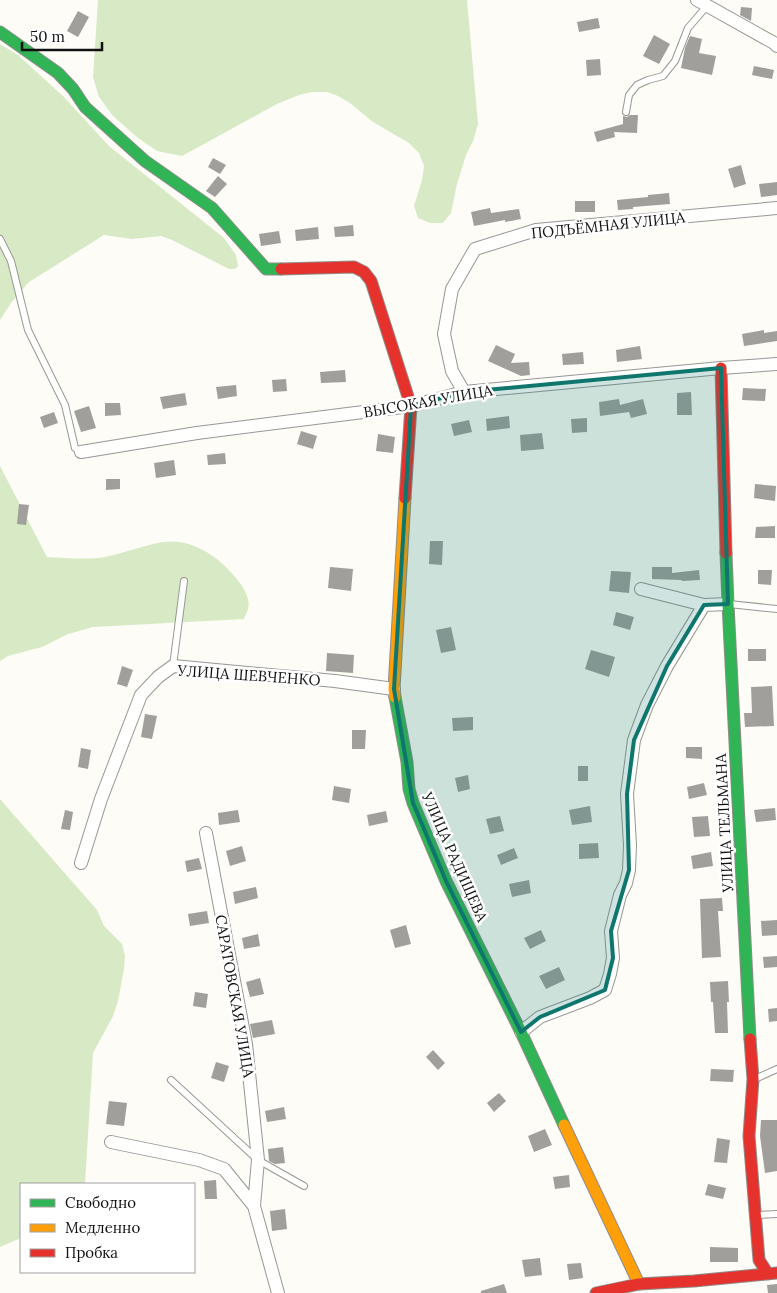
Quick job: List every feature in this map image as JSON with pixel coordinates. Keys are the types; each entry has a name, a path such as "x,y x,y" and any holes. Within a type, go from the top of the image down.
{"street":[{"path":"702,3 777,46"},
{"path":"0,32 58,73 85,106 145,161 212,208 266,269 354,267 364,272 371,281 411,406"},
{"name":"ПОДЪЁМНАЯ УЛИЦА","path":"464,392 452,371 444,334 452,289 474,249 536,230 777,208"},
{"name":"ВЫСОКАЯ УЛИЦА","path":"81,452 197,432 411,406 464,392 777,364"},
{"name":"УЛИЦА ТЕЛЬМАНА","path":"721,368 728,604 749,1031 754,1079 749,1136 759,1260 772,1274"},
{"name":"УЛИЦА РАДИЩЕВА","path":"411,406 394,689 407,762 409,789 413,803 446,881 521,1032 639,1284"},
{"path":"641,590 704,606 728,604"},
{"path":"521,1032 540,1017 590,998 605,990 613,958 611,932 620,895 626,883 629,870 630,845 627,794 634,740 647,705 666,666 704,606"},
{"name":"УЛИЦА ШЕВЧЕНКО","path":"81,863 101,799 141,695 158,677 173,666 335,681 394,689"},
{"name":"САРАТОВСКАЯ УЛИЦА","path":"206,833 246,1044 258,1160 254,1206"},
{"path":"111,1142 199,1160 224,1169 254,1206 278,1293"},
{"path":"596,1293 639,1284 695,1287 772,1274"}],"lane":[{"path":"626,112 629,95 637,86 648,80 663,76 675,61 688,28 702,3"},
{"path":"0,240 11,261 28,330 64,405 75,448 81,452"},
{"path":"173,666 184,581"},
{"path":"728,604 777,609"},
{"path":"754,1079 777,1069"},
{"path":"172,1080 258,1160 304,1186"},
{"path":"756,1216 777,1214"}],"highlighted area":[{"path":"721,368 728,604 704,605 667,666 634,740 627,794 629,870 611,931 613,958 605,990 540,1017 521,1032 446,881 413,803 394,689 411,406 464,392"}],"green space":[{"path":"98,0 467,0 478,124 457,184 451,213 443,223 430,223 418,218 414,206 424,166 419,153 409,143 373,122 350,103 327,92 312,92 299,95 277,104 182,156 157,151 138,138 113,116 99,97 93,77"},
{"path":"0,44 18,55 63,96 109,146 224,238 236,255 238,266 235,269 229,269 161,236 132,239 104,235 29,282 11,303 0,320"},
{"path":"0,466 47,557 98,558 164,542 185,543 195,546 222,563 241,584 249,605 244,619 93,627 68,634 42,647 8,656 0,661"},
{"path":"0,799 97,910 104,926 122,944 125,956 118,1001 113,1016 93,1053 85,1183 20,1183 20,1238 0,1247"}],"building":[{"path":"741,7 752,8 751,21 740,15"},
{"path":"78,11 89,17 78,37 67,31"},
{"path":"598,18 600,28 579,32 577,22"},
{"path":"654,35 670,44 659,64 643,56"},
{"path":"690,36 702,39 699,53 716,56 712,75 681,68 685,48"},
{"path":"600,59 601,75 587,76 586,60"},
{"path":"754,66 774,70 772,79 752,75"},
{"path":"638,115 637,133 614,132 615,137 597,142 594,132 623,124 623,116 627,117"},
{"path":"213,158 226,165 220,174 208,167"},
{"path":"741,165 746,184 734,188 728,169"},
{"path":"218,176 227,184 215,197 206,191"},
{"path":"777,182 777,195 761,197 759,184"},
{"path":"669,193 670,204 618,210 617,200"},
{"path":"575,201 595,201 595,212 575,212"},
{"path":"490,208 491,213 519,209 521,219 474,226 471,212"},
{"path":"353,225 354,236 335,237 334,227"},
{"path":"318,227 319,239 296,241 295,230"},
{"path":"279,231 281,243 261,246 259,234"},
{"path":"764,330 764,333 777,331 777,341 744,346 742,334"},
{"path":"496,345 515,354 511,363 529,362 530,375 521,376 488,361"},
{"path":"640,346 642,359 617,362 616,350"},
{"path":"583,352 584,364 563,365 562,354"},
{"path":"345,370 346,382 321,383 320,372"},
{"path":"286,379 287,391 273,392 272,380"},
{"path":"236,385 237,396 218,399 216,387"},
{"path":"743,388 766,389 765,401 742,400"},
{"path":"691,392 692,415 677,415 677,393"},
{"path":"185,393 187,405 163,409 160,397"},
{"path":"619,399 620,405 643,399 647,414 631,418 629,412 600,416 599,402"},
{"path":"105,403 120,403 121,415 105,416"},
{"path":"89,406 96,428 81,432 74,411"},
{"path":"54,412 58,423 44,428 40,417"},
{"path":"509,416 510,428 487,431 486,419"},
{"path":"587,418 587,432 572,433 571,419"},
{"path":"469,420 472,432 454,436 451,424"},
{"path":"301,431 317,436 313,449 297,444"},
{"path":"542,433 544,449 521,451 520,435"},
{"path":"378,434 395,437 393,453 376,451"},
{"path":"225,453 226,464 208,465 207,455"},
{"path":"174,460 176,475 156,478 154,463"},
{"path":"106,479 120,479 120,489 106,490"},
{"path":"755,484 776,486 775,501 754,498"},
{"path":"19,504 29,505 26,525 17,524"},
{"path":"775,526 775,538 755,538 756,527"},
{"path":"430,541 443,541 442,565 429,564"},
{"path":"330,567 353,569 351,591 328,588"},
{"path":"652,567 672,567 672,573 699,570 700,580 652,579"},
{"path":"758,570 772,570 771,585 758,584"},
{"path":"611,571 631,572 629,593 609,591"},
{"path":"616,612 634,617 630,630 613,625"},
{"path":"451,627 456,650 441,653 436,630"},
{"path":"748,649 766,649 766,661 748,661"},
{"path":"591,650 615,657 609,677 585,669"},
{"path":"327,653 354,655 353,673 326,671"},
{"path":"122,666 133,670 127,687 117,684"},
{"path":"772,686 774,726 745,727 744,713 752,713 751,687"},
{"path":"145,714 157,716 152,739 141,737"},
{"path":"473,717 473,730 453,731 452,718"},
{"path":"352,730 366,730 365,749 352,749"},
{"path":"686,747 702,747 702,759 686,758"},
{"path":"81,748 91,750 88,769 78,767"},
{"path":"578,766 588,766 588,781 578,781"},
{"path":"468,775 470,789 458,792 455,778"},
{"path":"704,783 707,795 689,799 687,787"},
{"path":"334,786 351,789 349,803 332,800"},
{"path":"590,806 592,822 572,825 569,810"},
{"path":"775,808 776,820 756,822 754,810"},
{"path":"65,810 73,812 70,830 61,829"},
{"path":"238,810 240,822 219,825 218,813"},
{"path":"386,811 388,822 369,826 367,815"},
{"path":"500,816 504,831 490,834 486,819"},
{"path":"708,816 710,836 694,837 692,817"},
{"path":"598,843 599,858 579,859 579,844"},
{"path":"242,846 246,861 230,866 226,851"},
{"path":"514,848 518,858 501,865 497,855"},
{"path":"711,852 713,866 693,869 691,856"},
{"path":"199,858 202,869 187,872 185,861"},
{"path":"529,880 531,893 512,897 509,884"},
{"path":"256,887 258,898 235,904 233,892"},
{"path":"722,898 723,911 718,911 721,957 702,958 700,899"},
{"path":"207,911 209,923 190,926 188,914"},
{"path":"777,920 777,935 762,936 761,921"},
{"path":"406,925 411,944 395,948 390,930"},
{"path":"541,930 546,941 530,949 524,938"},
{"path":"258,934 260,946 244,949 242,938"},
{"path":"777,956 777,967 764,968 763,957"},
{"path":"559,967 565,980 546,989 539,976"},
{"path":"260,978 264,994 250,997 246,982"},
{"path":"728,981 728,1033 715,1033 710,982"},
{"path":"195,992 208,994 206,1008 193,1006"},
{"path":"777,1008 777,1021 769,1022 768,1009"},
{"path":"272,1020 275,1034 253,1038 250,1024"},
{"path":"433,1050 445,1063 438,1070 426,1057"},
{"path":"216,1062 229,1066 224,1082 211,1078"},
{"path":"711,1069 734,1070 733,1082 710,1081"},
{"path":"499,1093 506,1101 494,1112 487,1103"},
{"path":"109,1101 127,1103 124,1126 106,1124"},
{"path":"284,1107 286,1119 267,1122 265,1111"},
{"path":"761,1120 777,1120 777,1171 765,1173 760,1136"},
{"path":"545,1129 552,1145 534,1152 528,1136"},
{"path":"717,1138 730,1140 727,1163 714,1162"},
{"path":"283,1147 285,1163 275,1164 269,1161 268,1149"},
{"path":"569,1175 570,1187 555,1189 553,1177"},
{"path":"216,1180 217,1199 205,1199 204,1181"},
{"path":"708,1184 726,1188 723,1199 705,1195"},
{"path":"285,1209 287,1229 272,1231 270,1211"},
{"path":"710,1247 738,1248 738,1262 710,1262"},
{"path":"540,1258 542,1275 525,1277 522,1260"},
{"path":"581,1263 583,1278 569,1280 567,1264"},
{"path":"504,1284 507,1293 481,1293 481,1291"},
{"path":"777,1284 777,1293 768,1293 767,1285"}],"traffic: fast":[{"path":"0,32 58,73 73,89 85,107 145,161 212,208 266,269 281,269"},
{"path":"726,553 750,1039"},
{"path":"395,697 407,762 409,789 413,803 446,881 521,1032 564,1125"}],"traffic: slow":[{"path":"395,697 405,498"},
{"path":"564,1125 639,1284"}],"traffic: jam":[{"path":"281,269 354,267 364,272 371,281 411,406 405,498"},
{"path":"721,368 726,553"},
{"path":"750,1039 753,1079 749,1136 759,1260 768,1274"},
{"path":"596,1293 639,1284 777,1273"}]}
